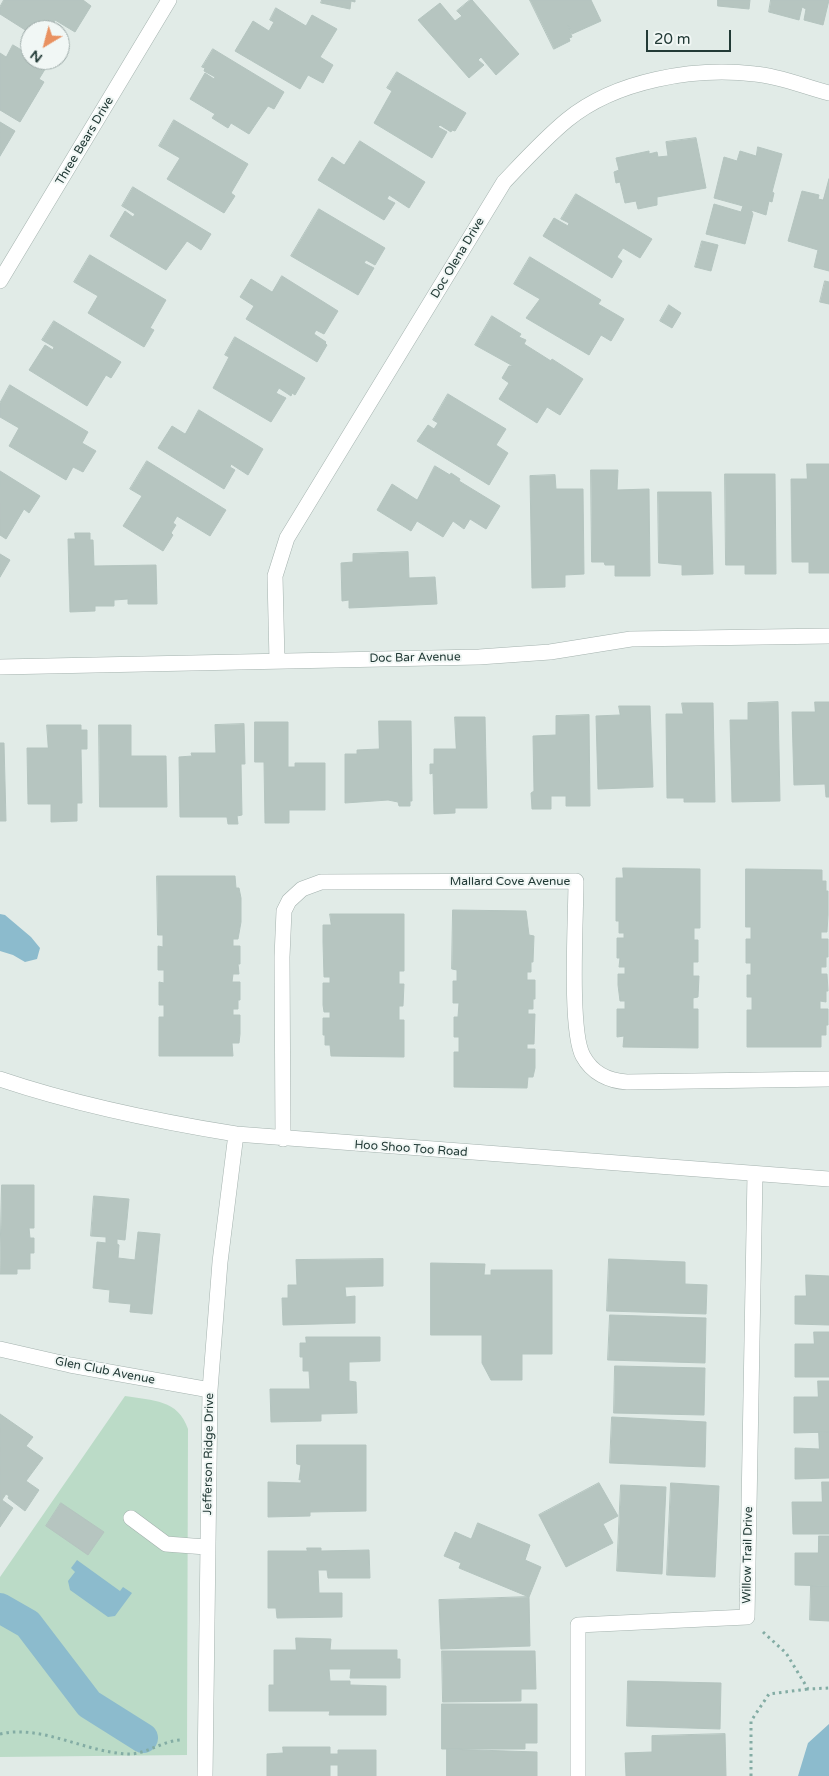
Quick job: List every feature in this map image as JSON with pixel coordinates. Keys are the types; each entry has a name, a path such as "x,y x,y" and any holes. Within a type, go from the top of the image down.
{"street":[{"name":"Three Bears Drive","path":"0,281 169,0"},
{"name":"Doc Olena Drive","path":"277,661 275,576 287,538 504,182 536,148 568,119 611,94 652,80 699,72 757,74 829,94"},
{"name":"Doc Bar Avenue","path":"0,667 488,656 550,652 631,639 829,636"},
{"name":"Mallard Cove Avenue","path":"283,1139 284,911 289,901 302,889 321,882 576,881 576,1026 582,1055 599,1073 617,1081 627,1082 829,1079"},
{"name":"Hoo Shoo Too Road","path":"0,1079 90,1106 162,1122 236,1134 283,1139 829,1178"},
{"name":"Jefferson Ridge Drive","path":"206,1776 206,1547 210,1390 220,1262 236,1134"},
{"name":"Willow Trail Drive","path":"578,1776 578,1625 747,1617 755,1174"},
{"name":"Glen Club Avenue","path":"0,1349 70,1365 210,1390"},
{"path":"131,1518 166,1544 206,1547"}],"path":[{"path":"747,1617 786,1653 808,1689"},
{"path":"751,1776 751,1721 769,1694 829,1688"},
{"path":"0,1734 40,1735 95,1749 127,1754 138,1753 171,1740 180,1740"}],"green space":[{"path":"125,1396 155,1401 171,1407 184,1419 188,1429 187,1755 0,1757 0,1577"}],"water":[{"path":"0,914 5,915 31,937 40,948 37,959 25,962 13,955 0,951"},
{"path":"77,1560 120,1591 123,1587 132,1593 115,1616 108,1617 70,1590 68,1581 75,1572 71,1568"},
{"path":"829,1724 829,1776 798,1776 808,1743"}],"building":[{"path":"4,0 83,0 91,6 75,32 70,29 70,20 20,20 20,27 0,14 0,7"},
{"path":"322,0 355,0 355,2 351,1 350,9 321,3"},
{"path":"470,0 519,54 496,75 481,57 478,60 484,65 469,78 418,20 440,3 455,21 462,16 457,11"},
{"path":"530,0 591,0 601,21 572,34 568,25 572,37 569,38 570,41 554,49"},
{"path":"718,0 750,0 749,9 718,6"},
{"path":"771,0 829,0 823,25 804,20 806,9 802,7 799,20 769,12"},
{"path":"276,8 306,26 312,15 337,29 320,57 333,65 323,83 308,75 300,89 235,51 253,21 269,31 274,22 270,20"},
{"path":"13,45 20,49 20,70 45,70 39,79 44,82 20,122 0,110 0,53 6,57"},
{"path":"213,49 284,92 274,109 268,106 249,134 231,123 228,128 212,118 215,114 190,99 205,73 214,79 215,77 204,71 205,68 202,67"},
{"path":"397,72 466,113 455,131 452,130 451,132 440,125 438,127 447,132 432,158 374,123 392,91 387,88"},
{"path":"174,120 248,164 231,193 235,196 224,213 167,179 180,158 159,146"},
{"path":"0,122 15,131 0,156"},
{"path":"696,138 706,188 657,197 657,205 638,209 636,201 625,203 620,182 616,183 614,172 619,170 616,158 649,151 649,154 657,152 658,157 668,156 666,142"},
{"path":"360,141 425,182 409,208 389,195 387,199 395,203 384,220 318,180 332,157 344,165"},
{"path":"758,147 782,154 772,192 774,193 772,202 769,201 766,215 751,210 753,214 745,244 706,234 714,204 741,212 743,206 714,198 724,157 737,161 740,151 756,156"},
{"path":"829,179 829,271 814,267 818,250 788,241 802,191 819,195 818,199 823,200"},
{"path":"133,187 211,234 201,250 187,241 166,270 110,236 125,211 133,217 135,214 122,206"},
{"path":"576,194 652,239 640,258 623,248 617,257 622,261 612,278 543,236 554,218 568,226 569,223 561,219"},
{"path":"319,209 385,248 375,265 366,260 364,263 374,268 358,295 291,256"},
{"path":"702,241 718,245 711,271 695,267"},
{"path":"90,255 166,300 150,328 154,330 144,347 88,313 98,296 74,282"},
{"path":"530,257 601,300 598,304 624,319 611,341 601,335 589,355 526,318 540,299 514,284"},
{"path":"282,276 338,311 324,334 316,330 314,334 326,342 327,345 317,362 246,319 254,306 240,297 251,279 272,292"},
{"path":"825,281 829,282 829,304 820,302"},
{"path":"669,305 681,313 672,328 660,321"},
{"path":"492,316 521,334 519,337 526,340 524,344 583,379 560,415 547,407 537,423 499,399 509,383 502,378 509,366 513,366 475,345"},
{"path":"54,321 121,362 111,378 106,375 87,406 29,370 45,345 53,350 54,347 42,340"},
{"path":"235,337 305,378 295,395 292,393 291,396 279,388 276,393 286,398 271,422 213,388 229,357 225,355"},
{"path":"10,385 88,432 82,443 96,451 83,472 73,467 66,480 9,446 19,428 0,417 0,403"},
{"path":"448,394 506,429 496,445 508,453 489,485 417,441 428,425 434,429 438,423 433,420"},
{"path":"199,410 263,449 248,475 231,464 230,467 235,470 224,489 158,448 172,426 185,434"},
{"path":"147,461 226,510 210,536 177,516 173,523 176,525 171,533 173,535 163,551 123,526 142,496 130,489"},
{"path":"807,464 829,464 829,573 809,573 809,562 792,562 791,479 807,479"},
{"path":"435,466 450,475 451,473 460,479 459,481 500,506 486,529 470,519 464,529 453,521 443,537 417,521 411,531 377,510 392,484 417,500"},
{"path":"591,470 618,470 617,490 649,489 650,576 615,576 615,565 605,565 604,562 592,562"},
{"path":"0,471 40,496 29,513 24,509 6,539 0,535"},
{"path":"725,474 775,474 776,574 745,574 745,565 726,565"},
{"path":"555,475 556,489 583,489 584,574 565,575 565,587 532,588 530,476"},
{"path":"658,492 711,492 713,574 682,575 682,565 659,563"},
{"path":"75,533 90,533 90,540 93,540 94,566 156,565 157,604 128,604 128,599 114,600 114,606 95,606 95,611 70,612 68,539 75,539"},
{"path":"408,552 409,578 435,577 437,604 349,608 349,600 342,601 341,563 353,562 353,554"},
{"path":"0,554 10,560 0,577"},
{"path":"778,702 780,801 732,802 730,720 748,720 748,703"},
{"path":"815,702 829,702 829,797 826,797 825,784 794,785 792,712 815,712"},
{"path":"682,703 713,703 715,802 684,802 684,798 667,798 666,714 683,714"},
{"path":"619,706 650,706 653,787 598,789 596,716 620,715"},
{"path":"589,715 590,806 566,806 566,796 551,796 551,809 532,809 531,793 534,791 533,736 556,735 556,716"},
{"path":"455,717 485,717 487,808 455,808 455,813 434,814 433,773 430,774 430,764 434,764 434,749 456,749"},
{"path":"379,721 411,721 412,801 410,801 410,806 399,806 398,802 388,800 345,803 345,754 357,754 357,750 379,749"},
{"path":"255,722 288,722 288,767 295,767 295,763 325,763 325,810 289,810 289,823 265,823 264,762 255,762"},
{"path":"244,724 245,764 241,764 242,815 237,816 238,824 228,824 227,817 180,817 179,757 192,756 191,753 216,753 215,725"},
{"path":"47,725 81,725 81,730 87,730 87,749 81,749 82,803 77,803 77,821 51,822 51,804 28,804 27,748 48,748"},
{"path":"99,725 131,725 131,756 166,756 167,807 100,807"},
{"path":"0,743 4,743 6,821 0,821"},
{"path":"623,868 700,869 700,928 694,928 694,940 698,940 698,962 693,962 693,976 699,976 698,997 693,998 693,1009 698,1009 698,1048 623,1047 624,1036 617,1037 617,1009 625,1009 625,1001 620,1001 618,974 625,974 625,967 619,967 620,958 617,958 617,938 624,938 624,933 619,933 619,921 616,921 616,878 623,878"},
{"path":"746,869 822,870 822,881 826,881 826,891 828,891 828,915 827,932 821,932 821,939 828,939 828,957 826,957 826,967 821,967 821,974 827,974 828,991 826,991 826,1002 820,1001 820,1009 828,1009 828,1025 826,1025 826,1035 821,1035 821,1047 747,1047 747,1010 752,1010 752,997 747,997 747,975 751,975 751,963 746,963 746,939 751,939 751,927 746,927"},
{"path":"157,876 235,876 236,888 239,888 241,898 241,922 238,939 233,939 233,946 240,946 240,964 238,964 239,974 233,974 232,982 240,982 240,1000 238,1000 238,1009 233,1009 233,1015 240,1015 240,1034 239,1043 232,1043 233,1056 159,1056 159,1017 164,1017 164,1005 159,1005 159,982 164,983 164,970 158,970 158,946 163,947 163,935 158,935"},
{"path":"453,910 526,911 529,935 534,936 533,962 531,962 531,972 527,972 527,980 535,980 533,1009 528,1009 528,1014 535,1014 534,1044 527,1044 527,1049 535,1049 535,1068 533,1077 528,1077 527,1088 454,1087 454,1052 459,1052 459,1037 454,1037 454,1017 458,1017 459,1003 453,1003 453,981 457,981 457,970 452,969"},
{"path":"330,914 404,914 404,971 399,971 399,984 404,984 403,1006 399,1006 399,1020 404,1020 404,1057 331,1056 330,1045 325,1045 323,1018 330,1018 330,1012 324,1012 323,983 330,983 330,977 324,977 323,925 331,925"},
{"path":"2,1185 34,1185 34,1228 29,1228 30,1238 34,1238 34,1253 30,1253 30,1269 17,1269 17,1274 0,1274"},
{"path":"94,1196 129,1199 125,1240 117,1239 117,1244 119,1245 118,1258 135,1260 138,1232 160,1234 152,1314 130,1312 131,1304 109,1302 110,1290 93,1288 97,1242 106,1243 106,1237 91,1236"},
{"path":"383,1259 383,1286 345,1287 346,1297 355,1296 355,1323 283,1325 282,1298 288,1298 288,1285 297,1285 296,1260"},
{"path":"609,1259 685,1262 685,1284 707,1285 706,1314 607,1311"},
{"path":"431,1263 485,1264 484,1275 491,1275 491,1270 552,1270 552,1354 522,1354 522,1380 491,1380 482,1363 482,1335 431,1335"},
{"path":"806,1275 829,1276 829,1325 795,1324 795,1296 806,1296"},
{"path":"610,1315 706,1318 705,1363 608,1360"},
{"path":"814,1332 829,1332 829,1377 795,1377 795,1344 814,1344"},
{"path":"306,1337 380,1337 380,1361 349,1362 349,1381 356,1382 357,1413 321,1414 321,1421 271,1422 270,1389 310,1389 309,1371 303,1371 303,1357 300,1357 300,1343 306,1343"},
{"path":"615,1366 705,1368 704,1415 614,1413"},
{"path":"818,1381 829,1381 829,1432 794,1433 794,1397 818,1397"},
{"path":"0,1414 33,1437 26,1446 43,1458 26,1481 39,1490 25,1511 8,1498 9,1496 6,1494 2,1500 13,1508 0,1527"},
{"path":"612,1417 706,1422 705,1467 610,1463"},
{"path":"819,1432 829,1432 829,1478 795,1479 795,1448 819,1449"},
{"path":"297,1445 366,1445 366,1511 310,1512 310,1516 268,1517 268,1482 301,1483 301,1479 299,1480 301,1465 297,1464"},
{"path":"822,1482 829,1482 829,1534 793,1534 792,1502 822,1502"},
{"path":"599,1483 618,1516 603,1524 613,1543 566,1567 539,1515"},
{"path":"671,1483 719,1486 715,1577 667,1575"},
{"path":"621,1485 666,1487 662,1574 617,1571"},
{"path":"61,1503 104,1532 88,1555 46,1526"},
{"path":"478,1523 530,1545 525,1560 541,1567 529,1597 459,1568 461,1563 444,1556 455,1532 471,1539"},
{"path":"819,1536 829,1536 829,1586 795,1585 795,1553 818,1553"},
{"path":"307,1548 321,1548 321,1551 369,1550 370,1578 328,1578 327,1570 318,1570 319,1593 342,1593 342,1617 277,1618 276,1608 268,1608 268,1551 307,1551"},
{"path":"811,1586 829,1586 829,1621 810,1620"},
{"path":"529,1597 530,1646 441,1649 439,1600"},
{"path":"296,1638 331,1639 330,1650 397,1650 397,1659 400,1659 400,1678 350,1678 351,1669 329,1669 330,1681 350,1681 350,1685 386,1686 386,1715 329,1715 330,1711 269,1711 269,1685 274,1685 274,1650 296,1650"},
{"path":"442,1651 535,1651 536,1689 521,1689 521,1701 443,1702"},
{"path":"628,1681 721,1683 720,1729 627,1726"},
{"path":"442,1704 537,1704 537,1743 525,1743 525,1749 442,1749"},
{"path":"725,1734 726,1776 626,1776 625,1753 652,1752 652,1736"},
{"path":"283,1747 330,1747 330,1754 338,1754 338,1750 376,1750 376,1776 338,1776 338,1765 330,1765 330,1776 267,1776 267,1754 283,1753"},
{"path":"447,1749 537,1752 537,1776 447,1776"}],"waterway":[{"path":"0,1608 28,1624 89,1704 143,1738"}]}
